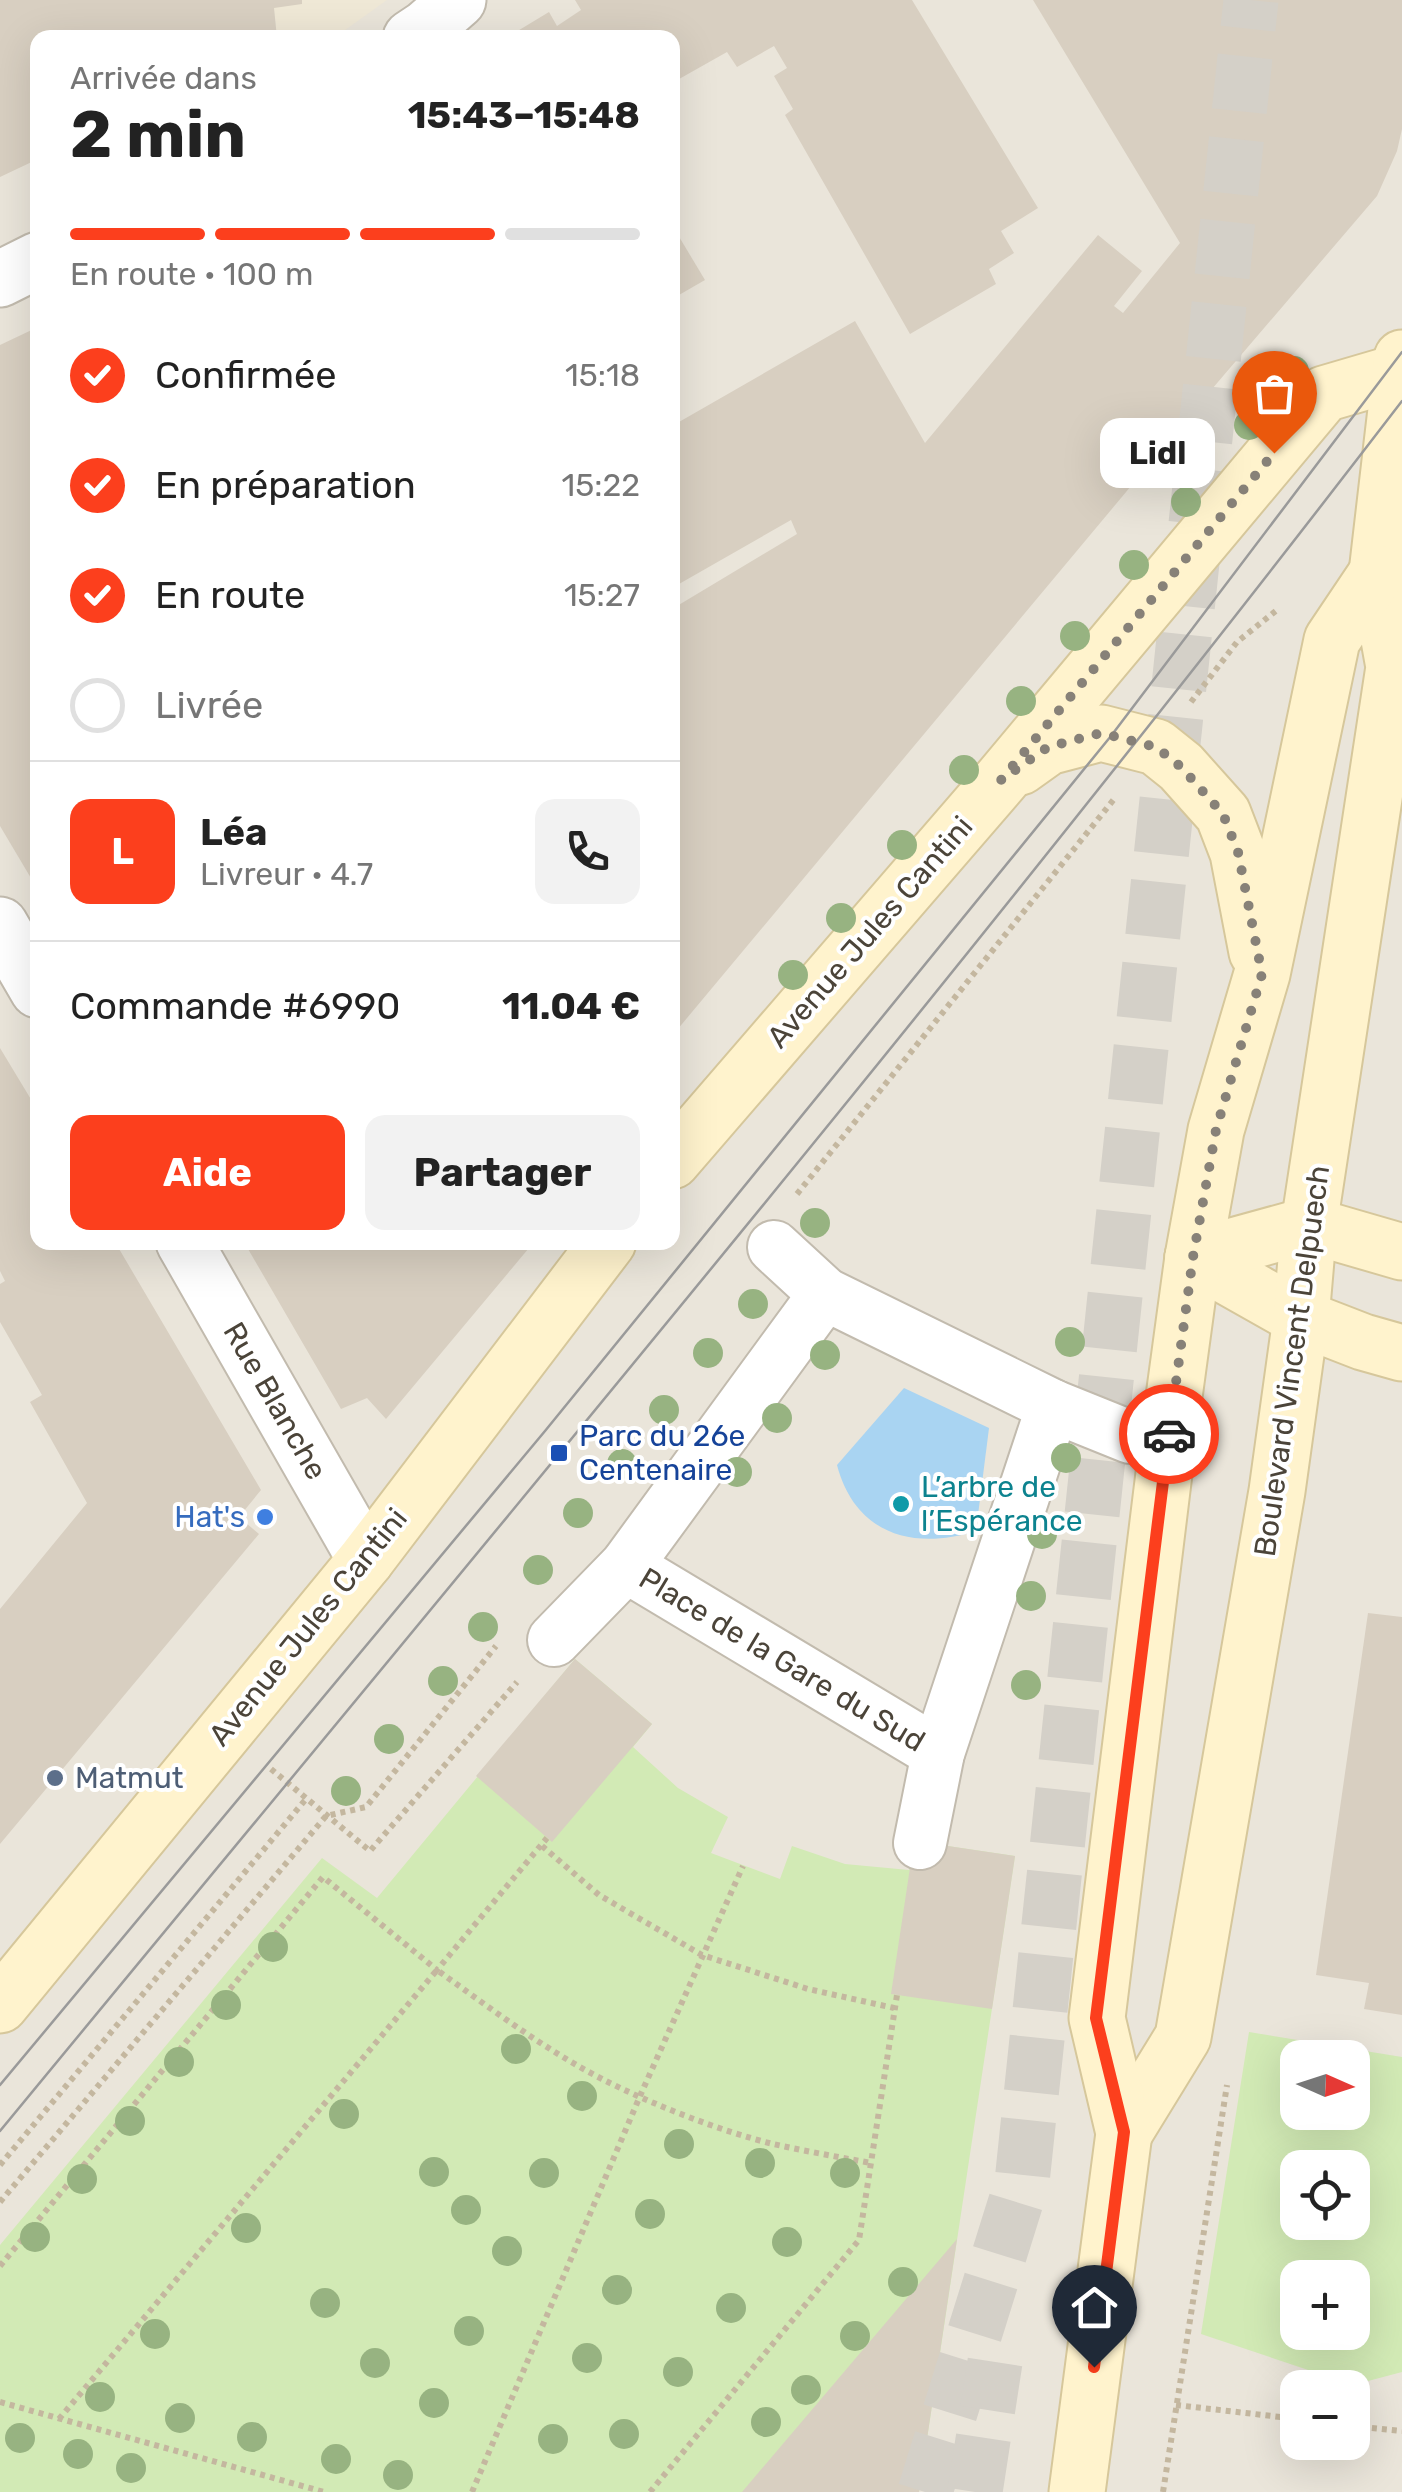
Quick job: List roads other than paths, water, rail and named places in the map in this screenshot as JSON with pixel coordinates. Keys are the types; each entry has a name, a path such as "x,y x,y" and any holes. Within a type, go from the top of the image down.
{"main road":[{"name":"Boulevard Vincent Delpuech","path":"1124,2132 1183,2037 1276,1491 1310,1225 1394,667 1377,573 1401,365"},
{"name":"Avenue Jules Cantini","path":"680,1152 1001,780 1324,394 1401,365"},
{"name":"Boulevard Vincent Delpuech","path":"1077,2492 1124,2132 1096,2018 1193,1257 1216,1130 1262,974 1332,640 1377,573"},
{"path":"1001,780 1048,747 1101,733 1156,747 1181,767 1223,814 1238,852 1262,974"},
{"path":"1193,1257 1310,1225 1402,1252"},
{"name":"Avenue Jules Cantini","path":"0,2006 366,1560 602,1250"},
{"path":"1193,1257 1301,1318 1402,1353"}],"street":[{"path":"423,30 458,0"},
{"path":"0,279 30,264"},
{"path":"0,926 30,977"},
{"path":"774,1247 825,1294 1053,1406 1130,1437"},
{"name":"Rue Blanche","path":"189,1250 366,1560"},
{"name":"Place de la Gare du Sud","path":"554,1640 626,1566 825,1294"},
{"name":"Place de la Gare du Sud","path":"920,1842 938,1753 1053,1406"},
{"name":"Place de la Gare du Sud","path":"626,1566 938,1753"}],"water":[{"path":"904,1388 989,1428 976,1531 930,1539 890,1531 857,1507 846,1488 837,1465"}],"tunnel":[{"path":"925,2492 1022,2182 1251,0"},
{"path":"975,2492 995,2362"}],"tram line":[{"path":"0,2085 545,1431 1111,736 1402,352"},
{"path":"0,2131 884,1056 1402,401"}],"place":[{"name":"Lidl","path":"1274,453"},
{"name":"Parc du 26e Centenaire","path":"559,1453"},
{"name":"L’arbre de l’Espérance","path":"901,1504"},
{"name":"Hat's","path":"265,1517"},
{"name":"Matmut","path":"55,1778"}]}
